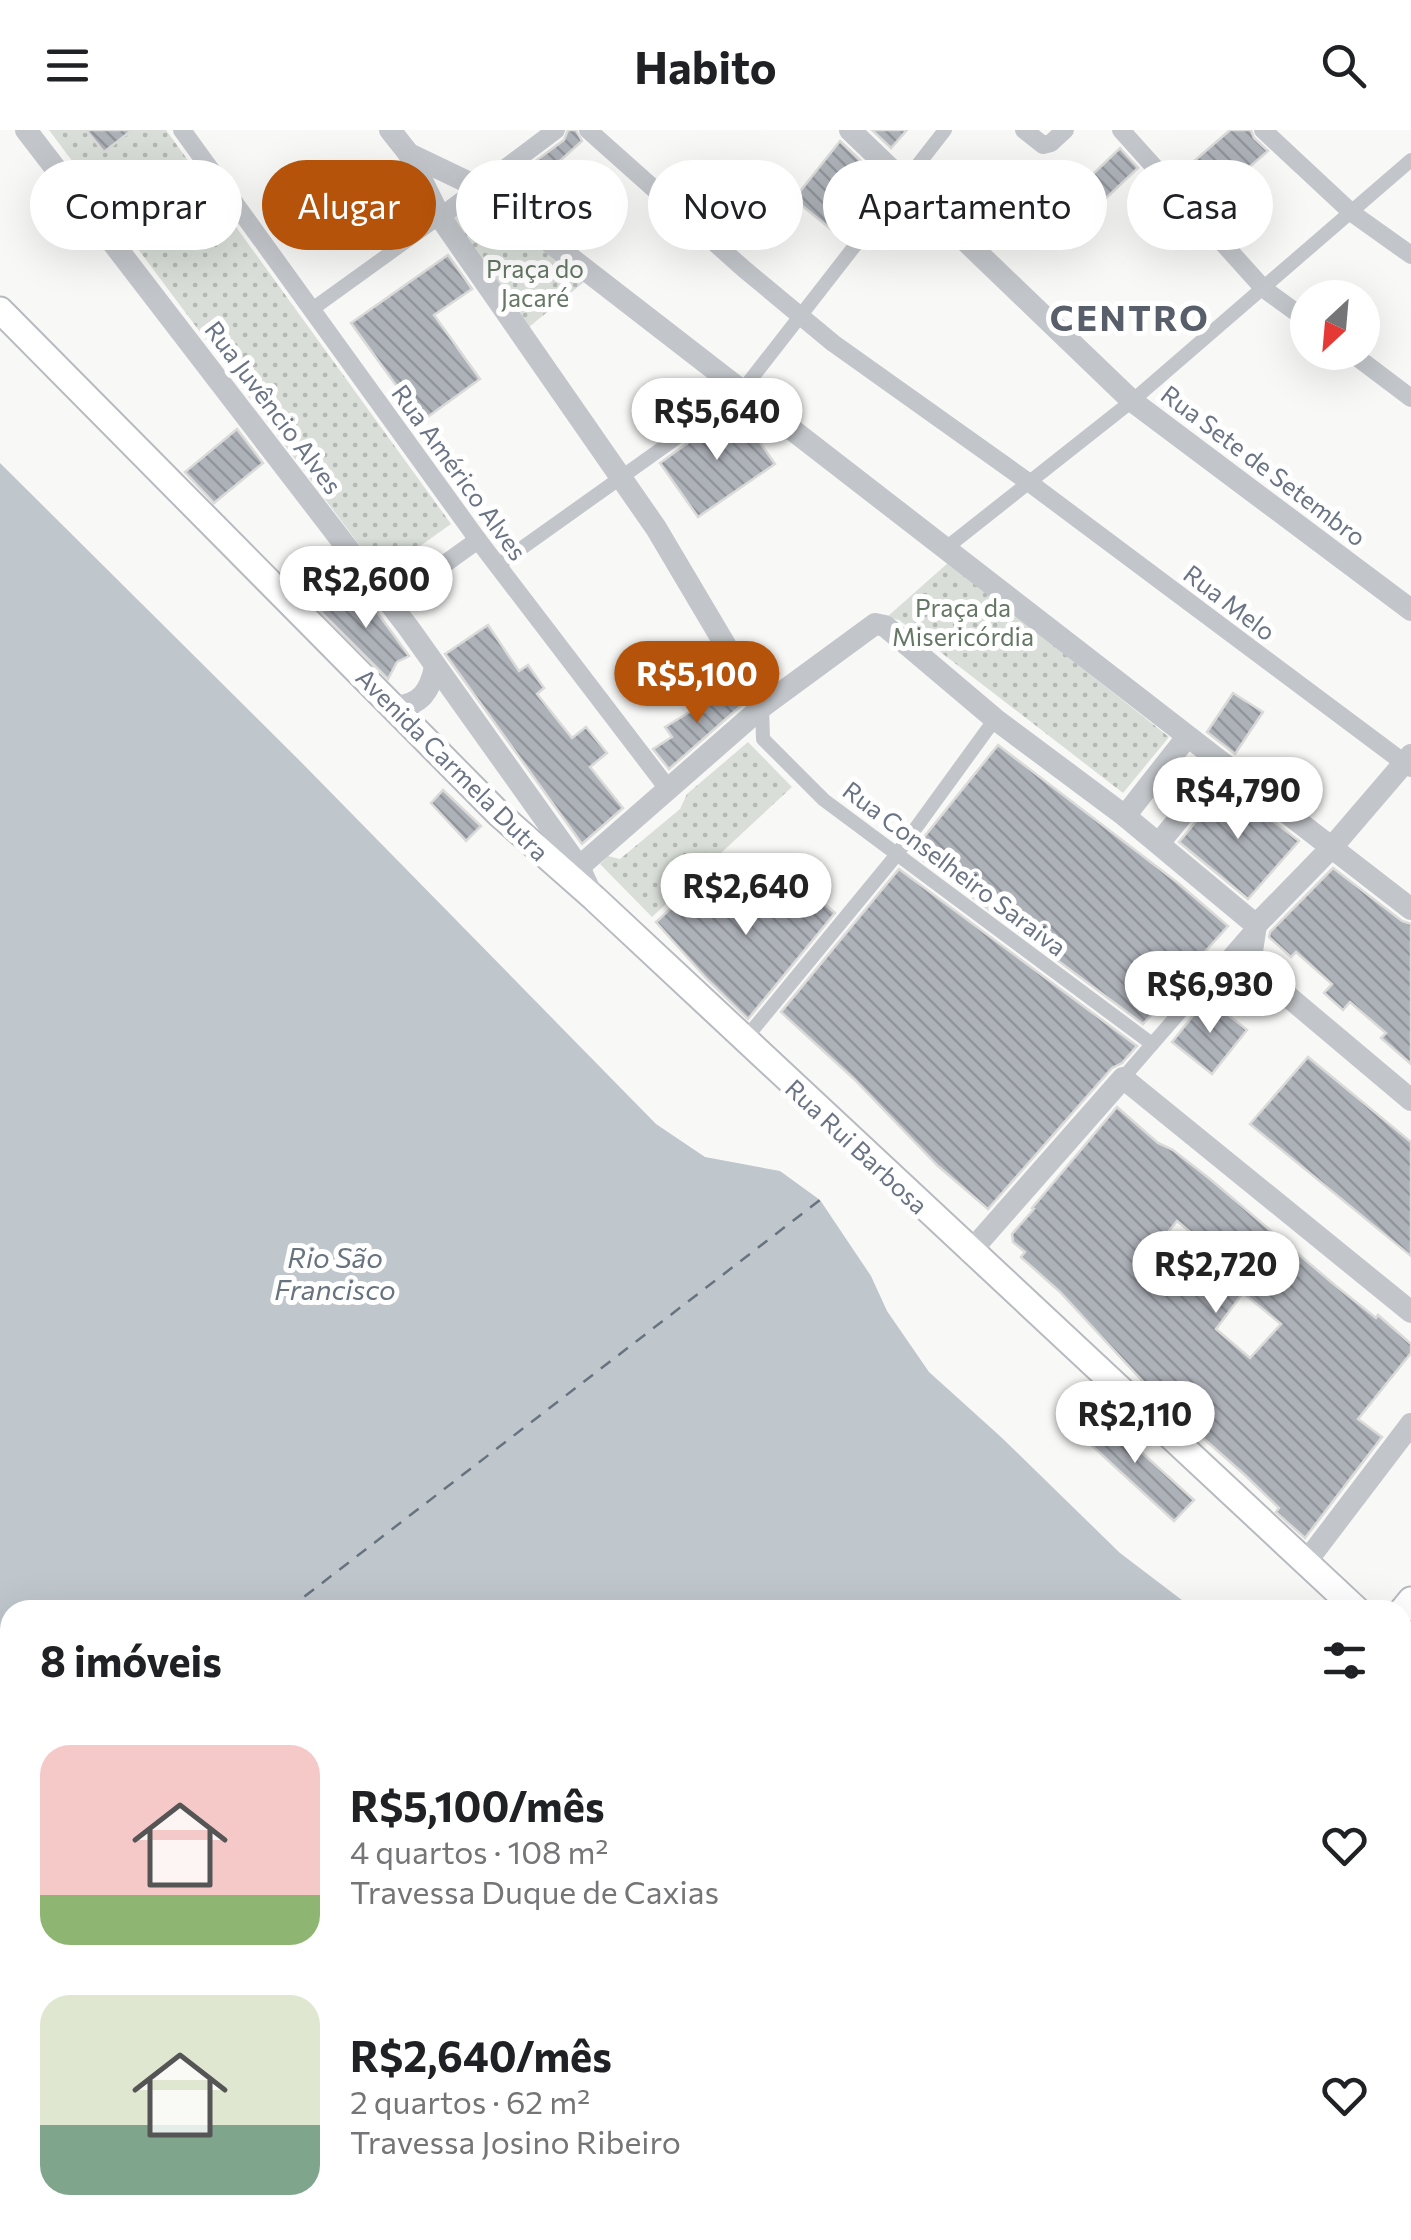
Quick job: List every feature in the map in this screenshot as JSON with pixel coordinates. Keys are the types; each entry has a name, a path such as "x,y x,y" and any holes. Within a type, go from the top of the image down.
{"main road":[{"name":"Avenida Carmela Dutra","path":"0,310 499,814 573,872 594,898"},
{"name":"Rua Rui Barbosa","path":"594,898 747,1036 970,1252 1346,1600"}],"street":[{"name":"Rua Juvêncio Alves","path":"26,130 390,603 573,872"},
{"name":"Rua Américo Alves","path":"182,130 478,540 669,790"},
{"path":"390,130 410,154 440,218 621,475 762,708"},
{"path":"517,160 556,130"},
{"name":"Rua Melo","path":"588,130 832,343 1409,762"},
{"name":"Rua Sete de Setembro","path":"850,130 882,160"},
{"path":"921,160 945,130"},
{"path":"1024,130 1043,145 1065,130"},
{"path":"1121,130 1264,288 1290,308"},
{"path":"1262,130 1352,214 1411,254"},
{"path":"410,154 456,176"},
{"path":"946,548 1132,400 1411,160"},
{"path":"311,310 456,206"},
{"path":"559,250 1411,909"},
{"path":"498,566 741,392 850,250"},
{"name":"Rua Sete de Setembro","path":"976,250 1132,400 1411,610"},
{"path":"1374,370 1411,398"},
{"path":"390,603 478,540"},
{"path":"573,872 762,708 870,625 885,626 995,720 1125,816 1256,925"},
{"path":"396,707 418,701 430,686 435,667"},
{"name":"Rua Conselheiro Saraiva","path":"762,708 763,739 824,800 1152,1044"},
{"path":"747,1036 898,852 995,720"},
{"path":"1125,816 1187,737"},
{"path":"970,1252 1256,925 1409,762"},
{"path":"1159,844 1224,764"},
{"path":"1256,925 1252,951 1259,972 1411,1100"},
{"path":"1123,1078 1411,1312"},
{"path":"1306,1562 1411,1424"}],"green space":[{"path":"49,130 166,130 188,160 71,160"},
{"path":"242,235 451,524 381,574 139,250 242,250"},
{"name":"Praça do Jacaré","path":"474,250 543,250 584,282 529,327"},
{"name":"Praça da Misericórdia","path":"949,562 1169,737 1123,793 899,620 887,617"},
{"path":"748,742 792,787 652,917 600,864 608,856 620,859 680,809 687,794"}],"water":[{"name":"Rio São Francisco","path":"0,463 301,762 656,1124 705,1157 780,1171 820,1200 929,1372 1120,1553 1182,1600 0,1600"}],"building":[{"path":"86,130 132,130 104,152"},
{"path":"568,130 576,130 582,141 561,160 537,160 564,140"},
{"path":"872,130 907,130 891,148"},
{"path":"1230,130 1251,130 1268,151 1258,160 1195,160"},
{"path":"840,141 860,160 825,160"},
{"path":"1120,148 1131,160 1127,160 1127,178 1107,197 1107,160"},
{"path":"823,162 823,223 803,206 803,188"},
{"path":"448,255 472,289 434,315 480,379 422,421 351,323"},
{"path":"736,408 775,464 698,517 660,463"},
{"path":"237,429 263,463 214,503 185,472"},
{"path":"358,586 409,656 397,662 388,679 321,612"},
{"path":"488,625 519,671 528,665 544,688 537,694 572,738 586,727 607,753 590,767 623,808 582,844 445,654"},
{"path":"732,686 743,704 669,769 653,749 672,737 665,727"},
{"path":"1233,693 1263,712 1235,754 1207,732"},
{"path":"998,745 1228,926 1143,1024 912,852"},
{"path":"1226,785 1299,841 1248,899 1179,842"},
{"path":"443,790 481,826 466,841 431,803"},
{"path":"1333,868 1411,924 1411,1064 1381,1038 1386,1033 1350,1002 1343,1010 1324,993 1332,984 1296,952 1291,957 1269,937"},
{"path":"899,869 1137,1046 1112,1068 988,1209 938,1166 854,1079 781,1012"},
{"path":"796,879 835,913 748,1019 656,922 697,884 724,910 750,881 775,903"},
{"path":"1207,998 1247,1030 1212,1074 1172,1042"},
{"path":"1308,1057 1411,1142 1411,1256 1250,1124"},
{"path":"1117,1107 1411,1344 1411,1353 1358,1419 1382,1437 1305,1538 1276,1512 1279,1508 1245,1475 1161,1401 1060,1292 1021,1257 1025,1252 1013,1242 1012,1234","holes":["1177,1221 1210,1248 1179,1290 1148,1257","1243,1293 1281,1324 1250,1358 1216,1329"]},
{"path":"1096,1411 1194,1500 1174,1521 1077,1432"}],"ferry route":[{"path":"300,1600 820,1200"}],"district":[{"name":"CENTRO","path":"1130,316"}]}
